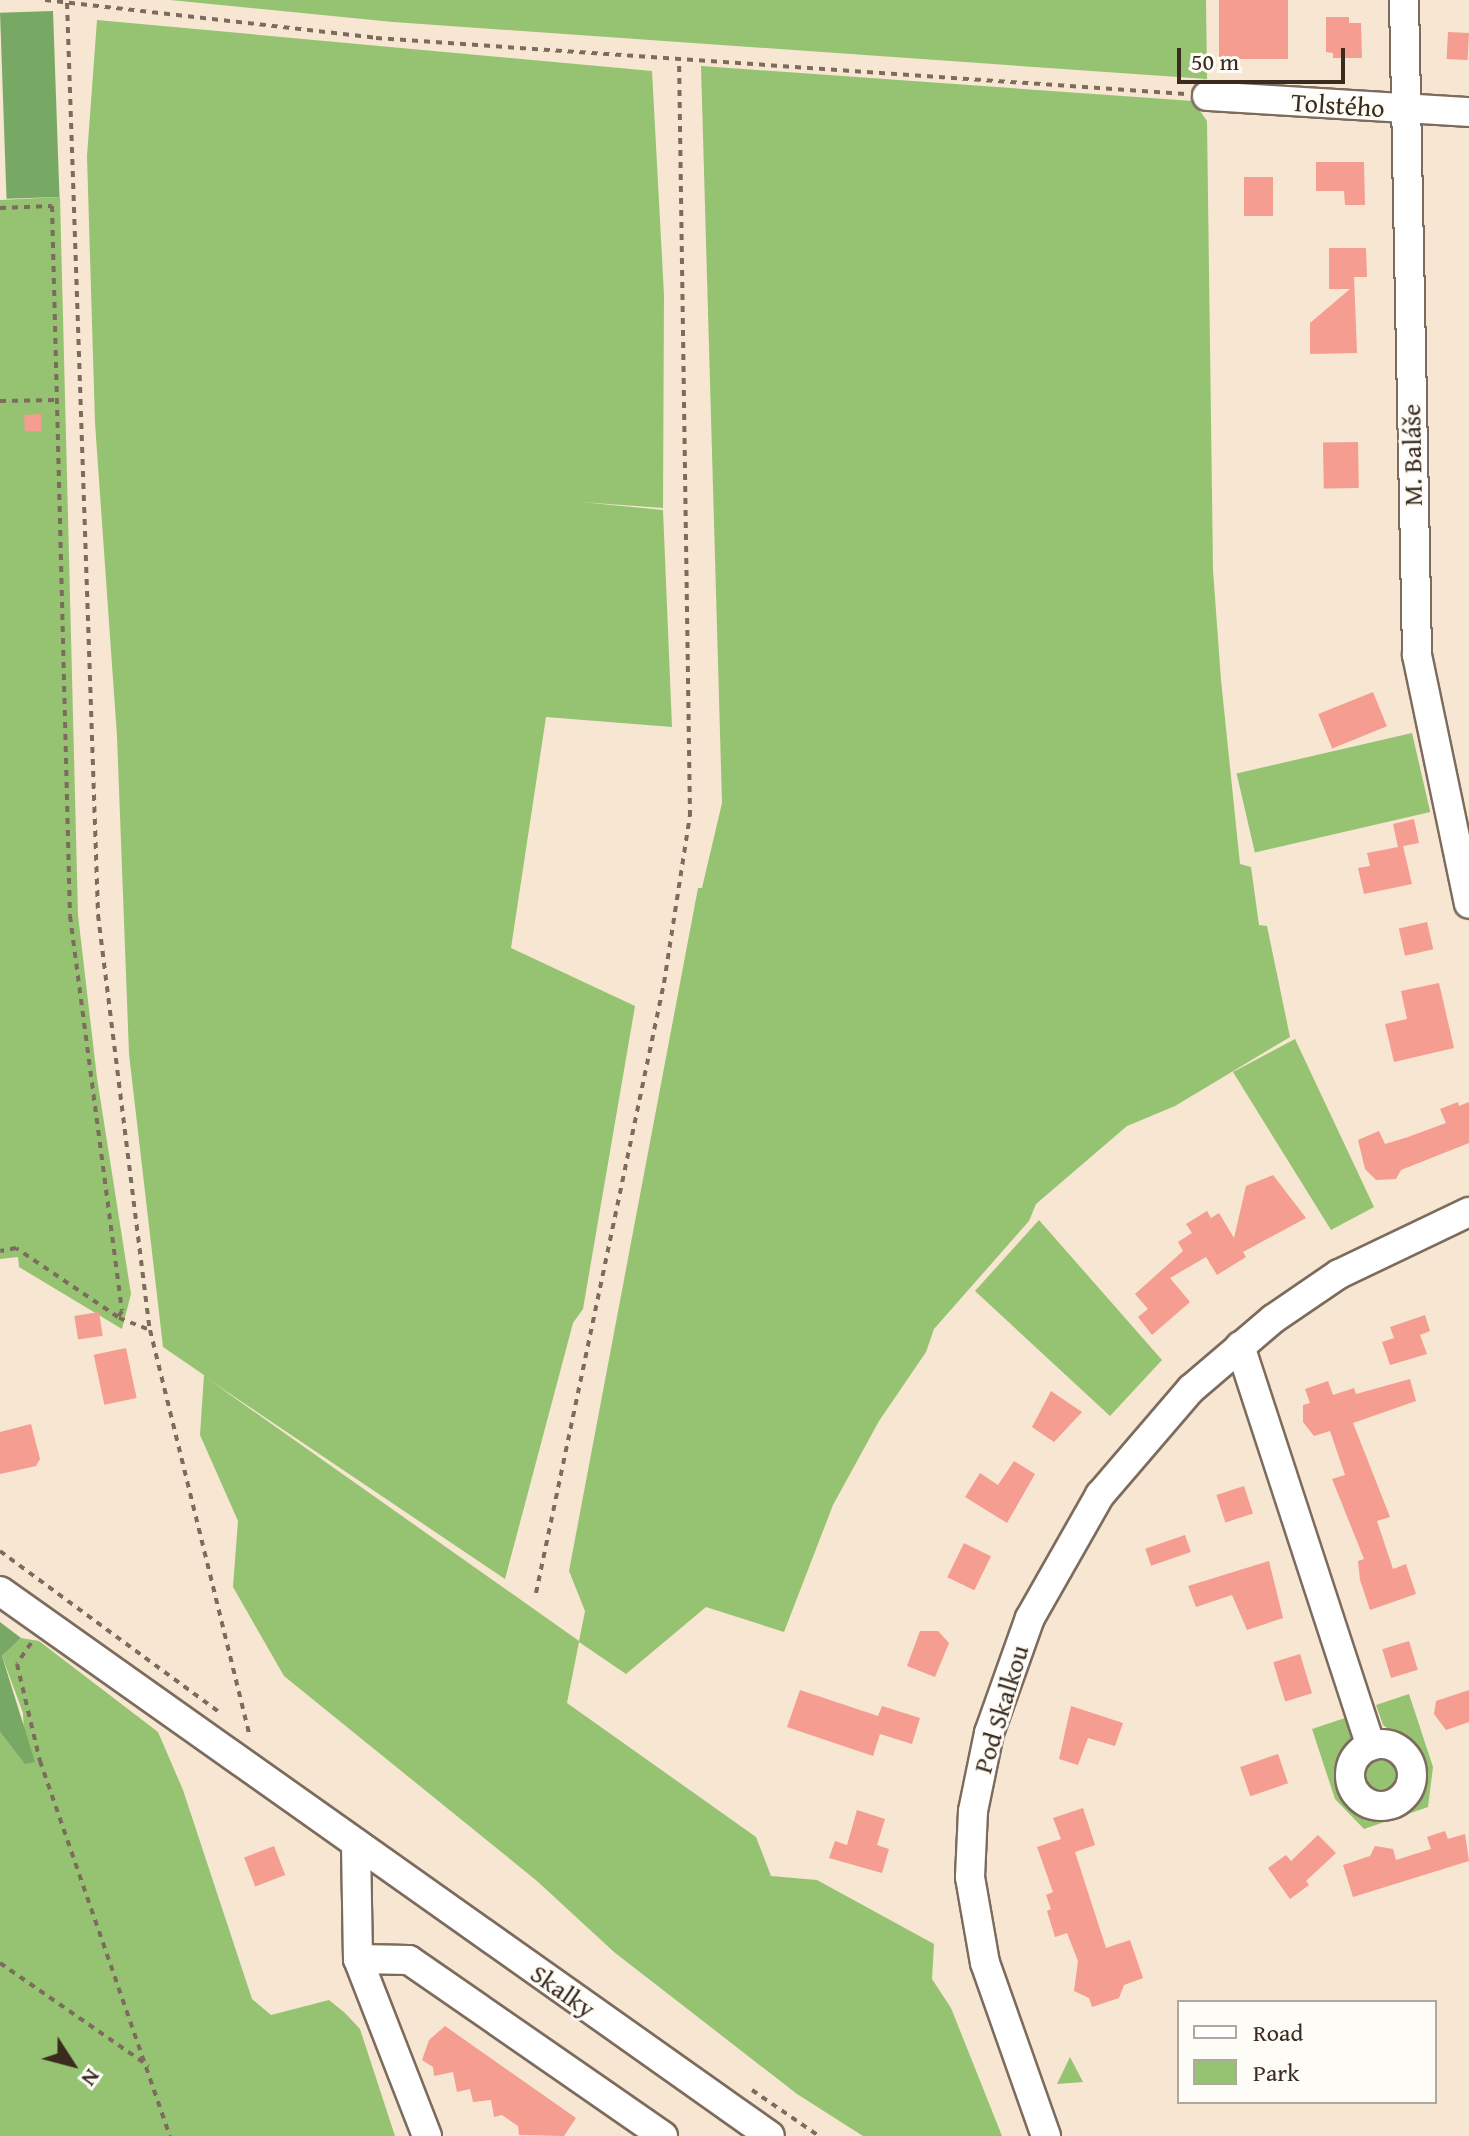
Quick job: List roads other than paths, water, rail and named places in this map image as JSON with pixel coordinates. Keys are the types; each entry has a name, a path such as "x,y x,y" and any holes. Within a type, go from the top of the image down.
{"street":[{"name":"M. Baláše","path":"1404,0 1417,655 1469,904"},
{"name":"Tolstého","path":"1207,96 1469,112"},
{"name":"Pod Skalkou","path":"1046,2136 995,1999 975,1921 970,1844 986,1746 1030,1618 1078,1528 1155,1427 1240,1346 1339,1274 1469,1212"},
{"path":"1240,1346 1371,1746"},
{"name":"Skalky","path":"0,1591 770,2136"},
{"path":"356,1845 358,1959 427,2136"},
{"path":"358,1959 409,1960 663,2136"}]}
